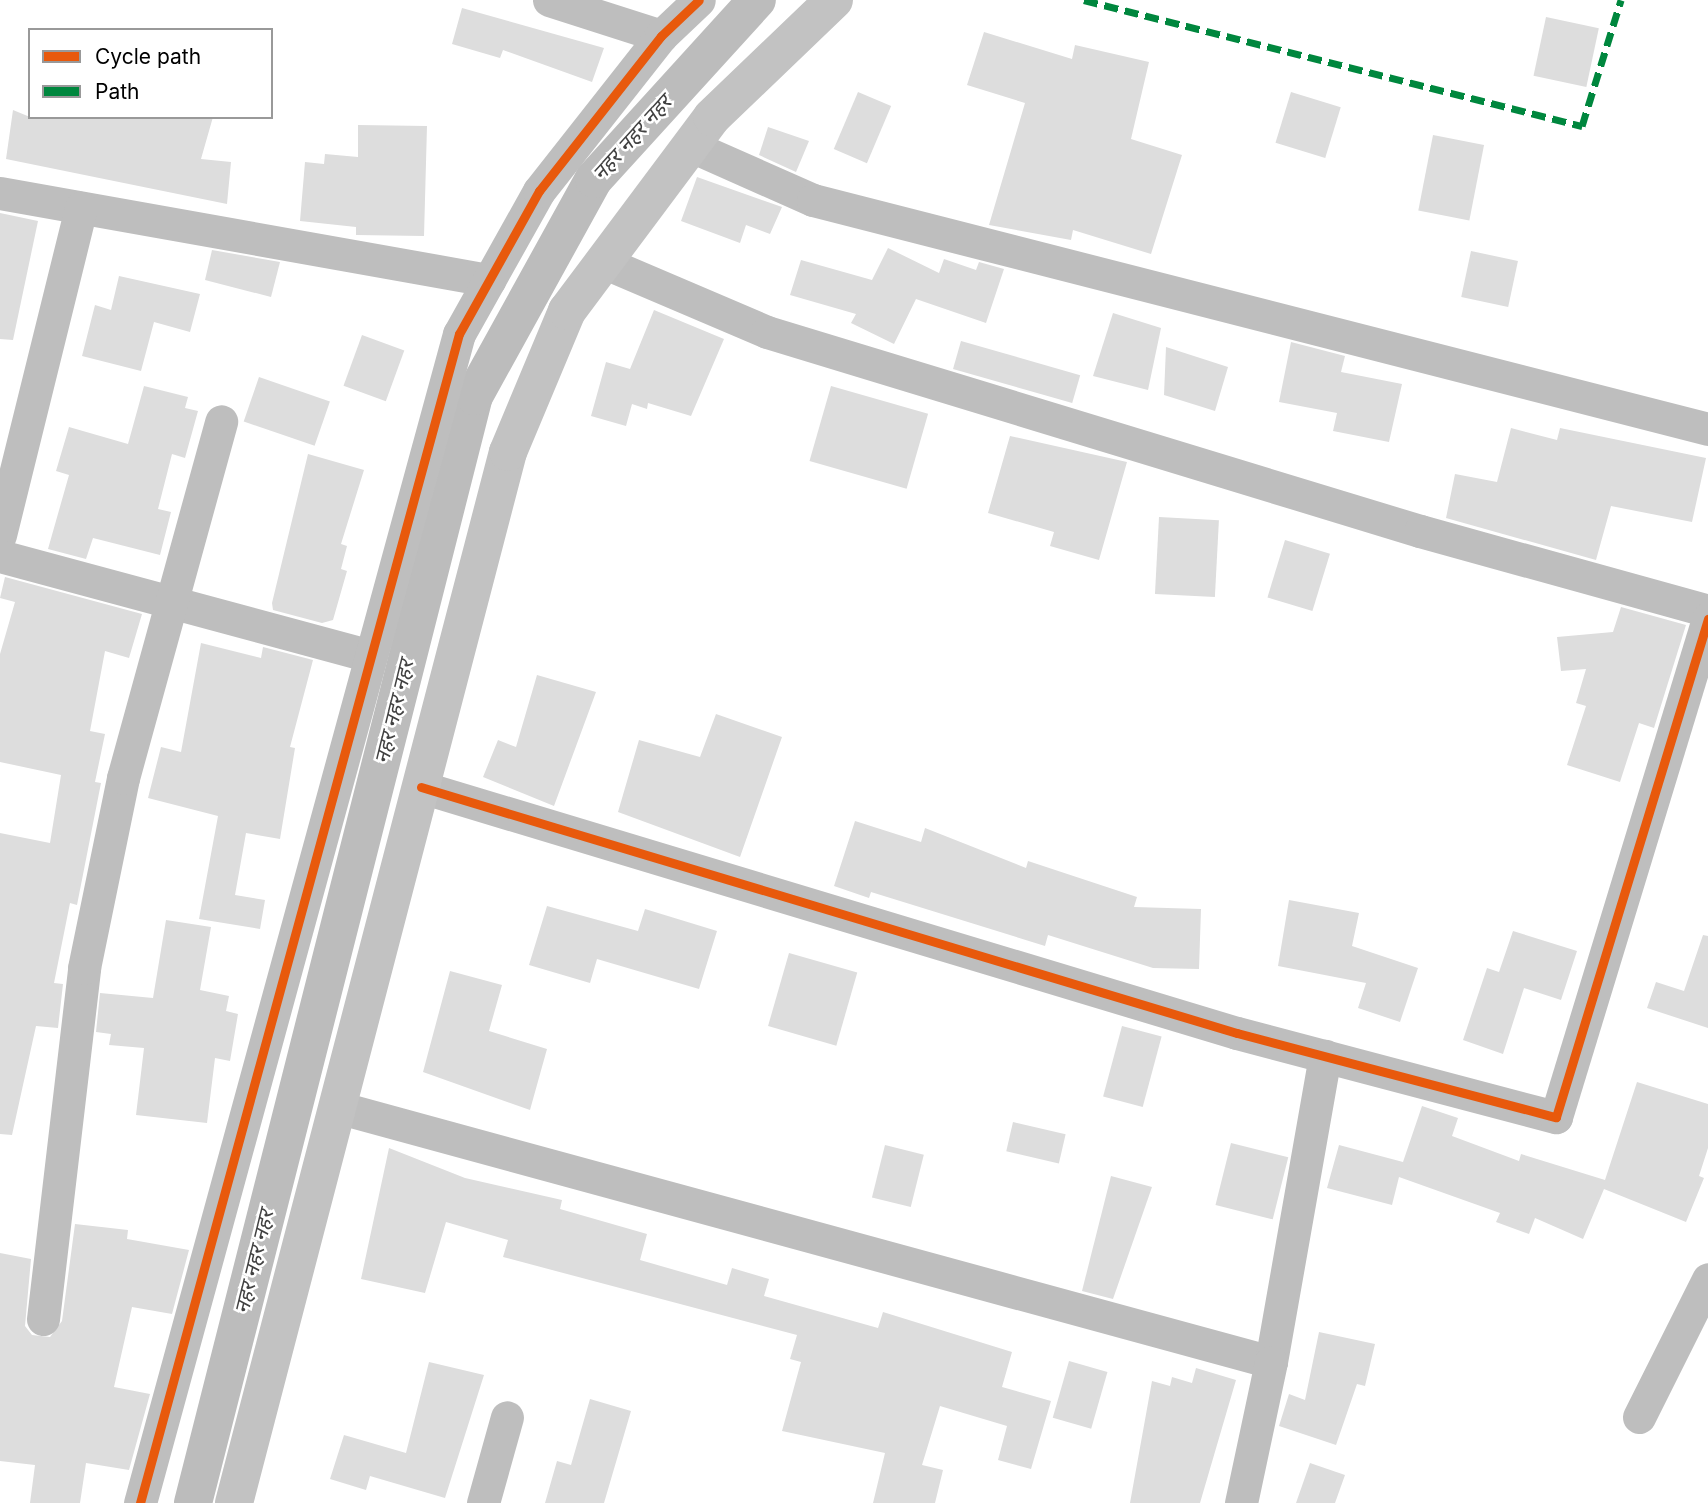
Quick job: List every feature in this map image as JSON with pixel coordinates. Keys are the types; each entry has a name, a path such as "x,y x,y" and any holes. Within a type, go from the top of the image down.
{"main road":[{"path":"234,1503 508,452 567,311 691,145 834,0"}],"street":[{"path":"549,0 661,36"},
{"path":"140,1503 368,655 459,334 539,191 661,36 699,0"},
{"path":"691,145 813,200 1708,429"},
{"path":"0,193 489,280"},
{"path":"2,520 81,208"},
{"path":"603,262 766,332 1420,531 1708,611"},
{"path":"43,1319 84,968 123,778 221,421"},
{"path":"0,556 169,606 368,655"},
{"path":"421,787 1325,1056 1556,1117 1708,619"},
{"path":"1241,1503 1270,1362 1325,1056"},
{"path":"337,1107 1270,1362"},
{"path":"1639,1417 1708,1279"},
{"path":"483,1503 506,1417"}],"building":[{"path":"462,8 604,48 592,82 503,50 500,58 452,44"},
{"path":"1546,17 1599,28 1586,87 1534,76"},
{"path":"984,32 1072,59 1075,45 1149,62 1131,139 1182,155 1151,254 1073,230 1071,240 989,225 1025,103 967,85"},
{"path":"858,92 891,106 867,163 834,149"},
{"path":"1291,92 1341,107 1325,158 1276,143"},
{"path":"13,110 28,116 28,119 212,119 201,159 231,162 227,204 6,159"},
{"path":"358,125 427,126 424,236 356,235 356,227 300,221 305,162 324,164 325,154 358,157"},
{"path":"768,127 809,141 796,172 759,155"},
{"path":"1433,135 1484,145 1469,221 1418,211"},
{"path":"697,177 782,207 770,234 746,225 740,243 681,221"},
{"path":"0,213 38,221 13,340 0,339"},
{"path":"888,248 939,273 944,259 976,270 979,262 1004,269 986,323 916,299 894,344 851,323 856,314 790,295 801,260 872,280"},
{"path":"212,250 280,262 271,297 205,280"},
{"path":"1471,251 1518,261 1508,307 1461,297"},
{"path":"119,276 200,294 190,332 154,322 141,371 82,356 95,305 111,310"},
{"path":"654,310 724,339 691,416 648,403 647,409 632,404 626,426 591,416 606,362 630,369"},
{"path":"1113,313 1161,328 1148,390 1093,376"},
{"path":"362,335 404,350 386,401 344,386"},
{"path":"961,341 1080,375 1072,403 953,369"},
{"path":"1291,342 1345,356 1341,372 1402,384 1389,442 1333,431 1337,413 1279,402"},
{"path":"1166,347 1228,367 1215,411 1164,395"},
{"path":"259,377 330,401 315,446 244,421"},
{"path":"144,386 188,397 185,408 198,411 185,458 172,454 158,509 171,512 160,555 93,538 86,559 48,549 69,475 56,471 69,427 128,444"},
{"path":"831,386 928,414 907,489 810,461"},
{"path":"1511,428 1557,440 1560,428 1706,458 1692,522 1611,506 1596,560 1446,518 1455,474 1497,482"},
{"path":"1010,436 1127,462 1099,560 1050,546 1054,532 988,513"},
{"path":"308,454 364,470 341,544 347,546 341,569 347,571 333,620 322,623 273,610 272,603"},
{"path":"1159,517 1219,520 1215,597 1155,594"},
{"path":"1285,540 1330,554 1312,611 1267,597"},
{"path":"5,577 142,614 129,658 105,651 90,731 105,734 95,782 101,783 77,905 70,903 54,983 63,984 58,1028 36,1026 12,1135 0,1134 0,833 50,843 61,775 0,762 0,654 15,602 0,598"},
{"path":"1621,607 1686,625 1654,728 1639,723 1620,782 1567,765 1586,706 1576,703 1586,669 1561,671 1557,637 1613,632"},
{"path":"201,643 261,658 263,647 313,660 290,747 295,748 280,839 246,833 235,895 265,900 260,929 199,919 218,816 148,798 161,747 181,752"},
{"path":"537,675 596,692 554,806 483,777 498,740 516,747"},
{"path":"716,714 782,737 740,857 618,812 639,740 700,757"},
{"path":"855,821 921,842 925,828 1026,868 1028,861 1137,897 1134,907 1201,909 1199,969 1153,968 1048,935 1045,946 871,892 869,898 834,886"},
{"path":"1289,900 1359,913 1352,946 1418,968 1400,1022 1358,1008 1366,983 1278,966"},
{"path":"547,906 638,931 645,909 717,931 699,989 597,959 590,983 529,965"},
{"path":"166,920 211,927 200,990 229,996 226,1011 238,1014 230,1061 215,1058 207,1123 136,1115 144,1048 109,1045 111,1034 96,1032 100,993 153,998"},
{"path":"1513,931 1577,951 1561,1000 1524,988 1503,1054 1463,1040 1487,968 1499,972"},
{"path":"1703,935 1708,936 1708,1028 1647,1008 1656,982 1684,991"},
{"path":"789,953 857,973 836,1046 768,1026"},
{"path":"450,971 502,985 489,1031 547,1049 530,1110 423,1072"},
{"path":"1122,1026 1162,1037 1143,1107 1103,1097"},
{"path":"1637,1082 1708,1104 1708,1148 1699,1176 1704,1178 1686,1222 1604,1189 1583,1239 1535,1218 1529,1234 1496,1222 1500,1213 1399,1177 1392,1205 1327,1188 1339,1145 1403,1162 1422,1106 1458,1118 1452,1136 1519,1161 1521,1154 1605,1180"},
{"path":"1013,1122 1066,1134 1059,1163 1006,1151"},
{"path":"1231,1143 1288,1157 1273,1219 1216,1205"},
{"path":"885,1145 924,1155 911,1207 872,1197"},
{"path":"389,1148 465,1178 562,1200 560,1209 647,1234 640,1260 727,1285 732,1268 769,1279 764,1296 878,1328 883,1312 1012,1352 1002,1387 1051,1401 1031,1469 998,1460 1007,1426 940,1406 922,1465 943,1470 935,1503 873,1503 885,1453 782,1431 801,1362 790,1359 797,1335 503,1257 508,1240 446,1222 425,1293 361,1279"},
{"path":"1111,1176 1152,1187 1113,1299 1082,1291"},
{"path":"75,1224 128,1230 127,1239 189,1250 172,1314 132,1307 114,1387 150,1394 129,1470 86,1463 80,1503 30,1503 35,1465 0,1461 0,1253 31,1259 25,1326 32,1335 50,1337 62,1321"},
{"path":"1319,1332 1375,1344 1365,1386 1357,1384 1336,1445 1279,1426 1289,1394 1305,1400"},
{"path":"1069,1361 1107,1372 1091,1429 1053,1418"},
{"path":"429,1362 484,1375 445,1498 370,1476 366,1490 330,1479 344,1435 406,1453"},
{"path":"1196,1368 1236,1380 1200,1503 1130,1503 1152,1381 1170,1386 1172,1377 1192,1383"},
{"path":"590,1399 631,1411 604,1503 545,1503 557,1461 571,1465"},
{"path":"1310,1463 1345,1475 1335,1503 1296,1503"}],"waterway":[{"name":"नहर नहर नहर","path":"193,1503 474,396 594,179 757,0"}],"marked path":[{"path":"1084,0 1582,126 1621,0"}],"cycle path":[{"path":"140,1503 459,334 539,191 661,36 699,0"},
{"path":"421,787 1237,1033 1556,1117 1708,619"}]}
